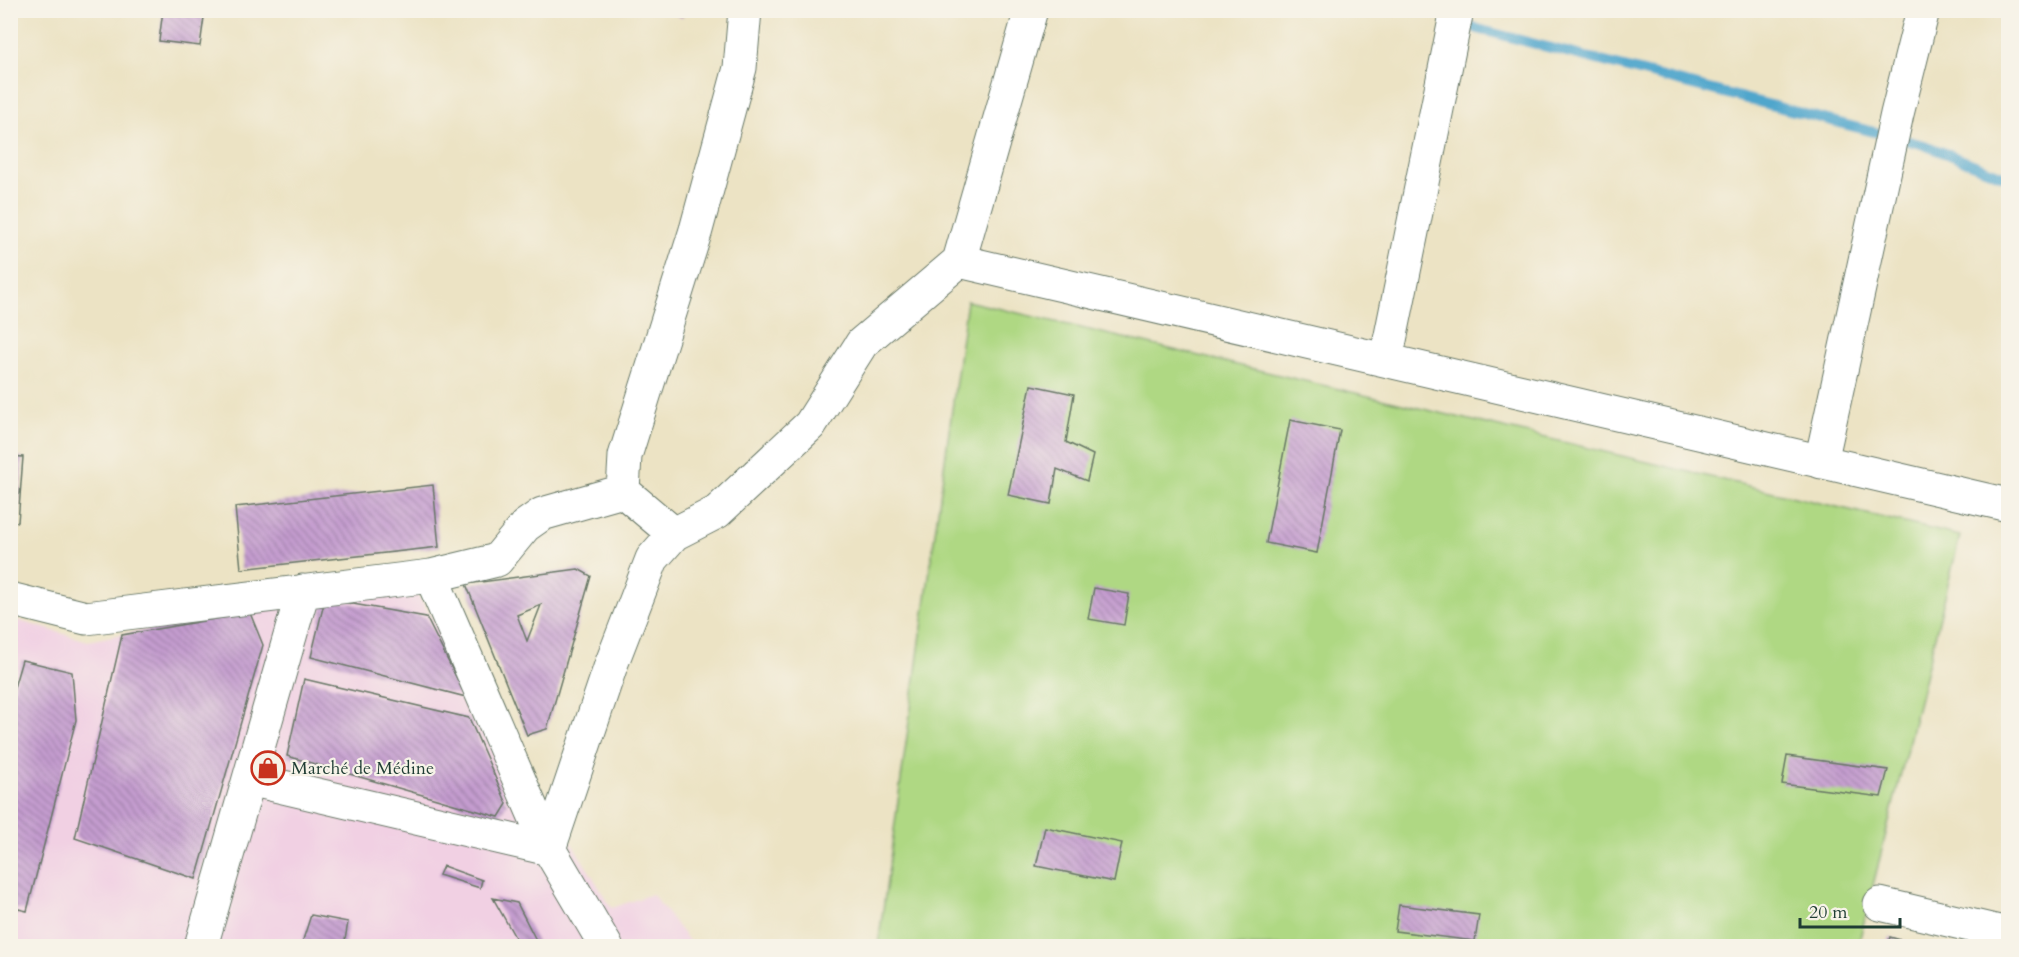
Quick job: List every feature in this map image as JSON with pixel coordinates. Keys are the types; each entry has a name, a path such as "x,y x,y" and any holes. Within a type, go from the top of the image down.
{"street":[{"path":"623,491 625,456 696,230 740,68 745,10"},
{"path":"549,849 611,665 652,559 674,534 717,512 810,425 862,343 959,261 1031,10"},
{"path":"1821,462 1887,158 1923,10"},
{"path":"1386,360 1454,26"},
{"path":"959,261 2008,505"},
{"path":"623,491 674,534"},
{"path":"10,600 86,618 431,576 497,560 525,526 542,514 623,491"},
{"path":"431,576 549,849 606,946"},
{"path":"201,946 303,591"},
{"path":"249,779 549,849"},
{"path":"1880,904 1963,935 2008,934"}],"shaded area":[{"name":"Marché de Médine","path":"414,589 612,908 652,894 693,946 11,946 10,618 88,641 277,603"}],"green space":[{"path":"967,301 1960,536 1858,946 878,946"}],"building":[{"path":"163,10 205,10 200,46 159,41"},
{"path":"667,10 685,10 682,18"},
{"path":"1031,385 1074,394 1066,442 1093,455 1087,481 1057,469 1051,504 1008,495"},
{"path":"1290,420 1340,430 1317,553 1266,543"},
{"path":"10,456 23,457 18,522 10,522"},
{"path":"433,485 439,547 241,569 235,507"},
{"path":"578,569 591,576 547,729 527,735 466,584","holes":["541,605 527,641 517,615"]},
{"path":"1094,588 1129,594 1124,625 1088,619"},
{"path":"325,599 426,617 466,697 311,657"},
{"path":"250,613 263,645 196,879 75,838 122,635"},
{"path":"22,660 72,672 76,720 27,911 10,907 10,701"},
{"path":"304,679 469,718 507,804 499,817 287,756"},
{"path":"1787,756 1888,770 1881,797 1782,784"},
{"path":"1045,827 1122,843 1114,882 1036,866"},
{"path":"443,866 482,880 480,888 439,875"},
{"path":"493,898 517,903 539,946 520,946"},
{"path":"1399,905 1479,915 1475,941 1395,931"},
{"path":"311,915 348,922 344,946 301,946"},
{"path":"1890,937 1922,946 1887,946"},
{"path":"997,942 1018,945 1018,946 996,946"}],"waterway":[{"path":"1435,10 1478,29 1924,145 2008,178"}],"place":[{"name":"Marché de Médine","path":"268,768"}]}
